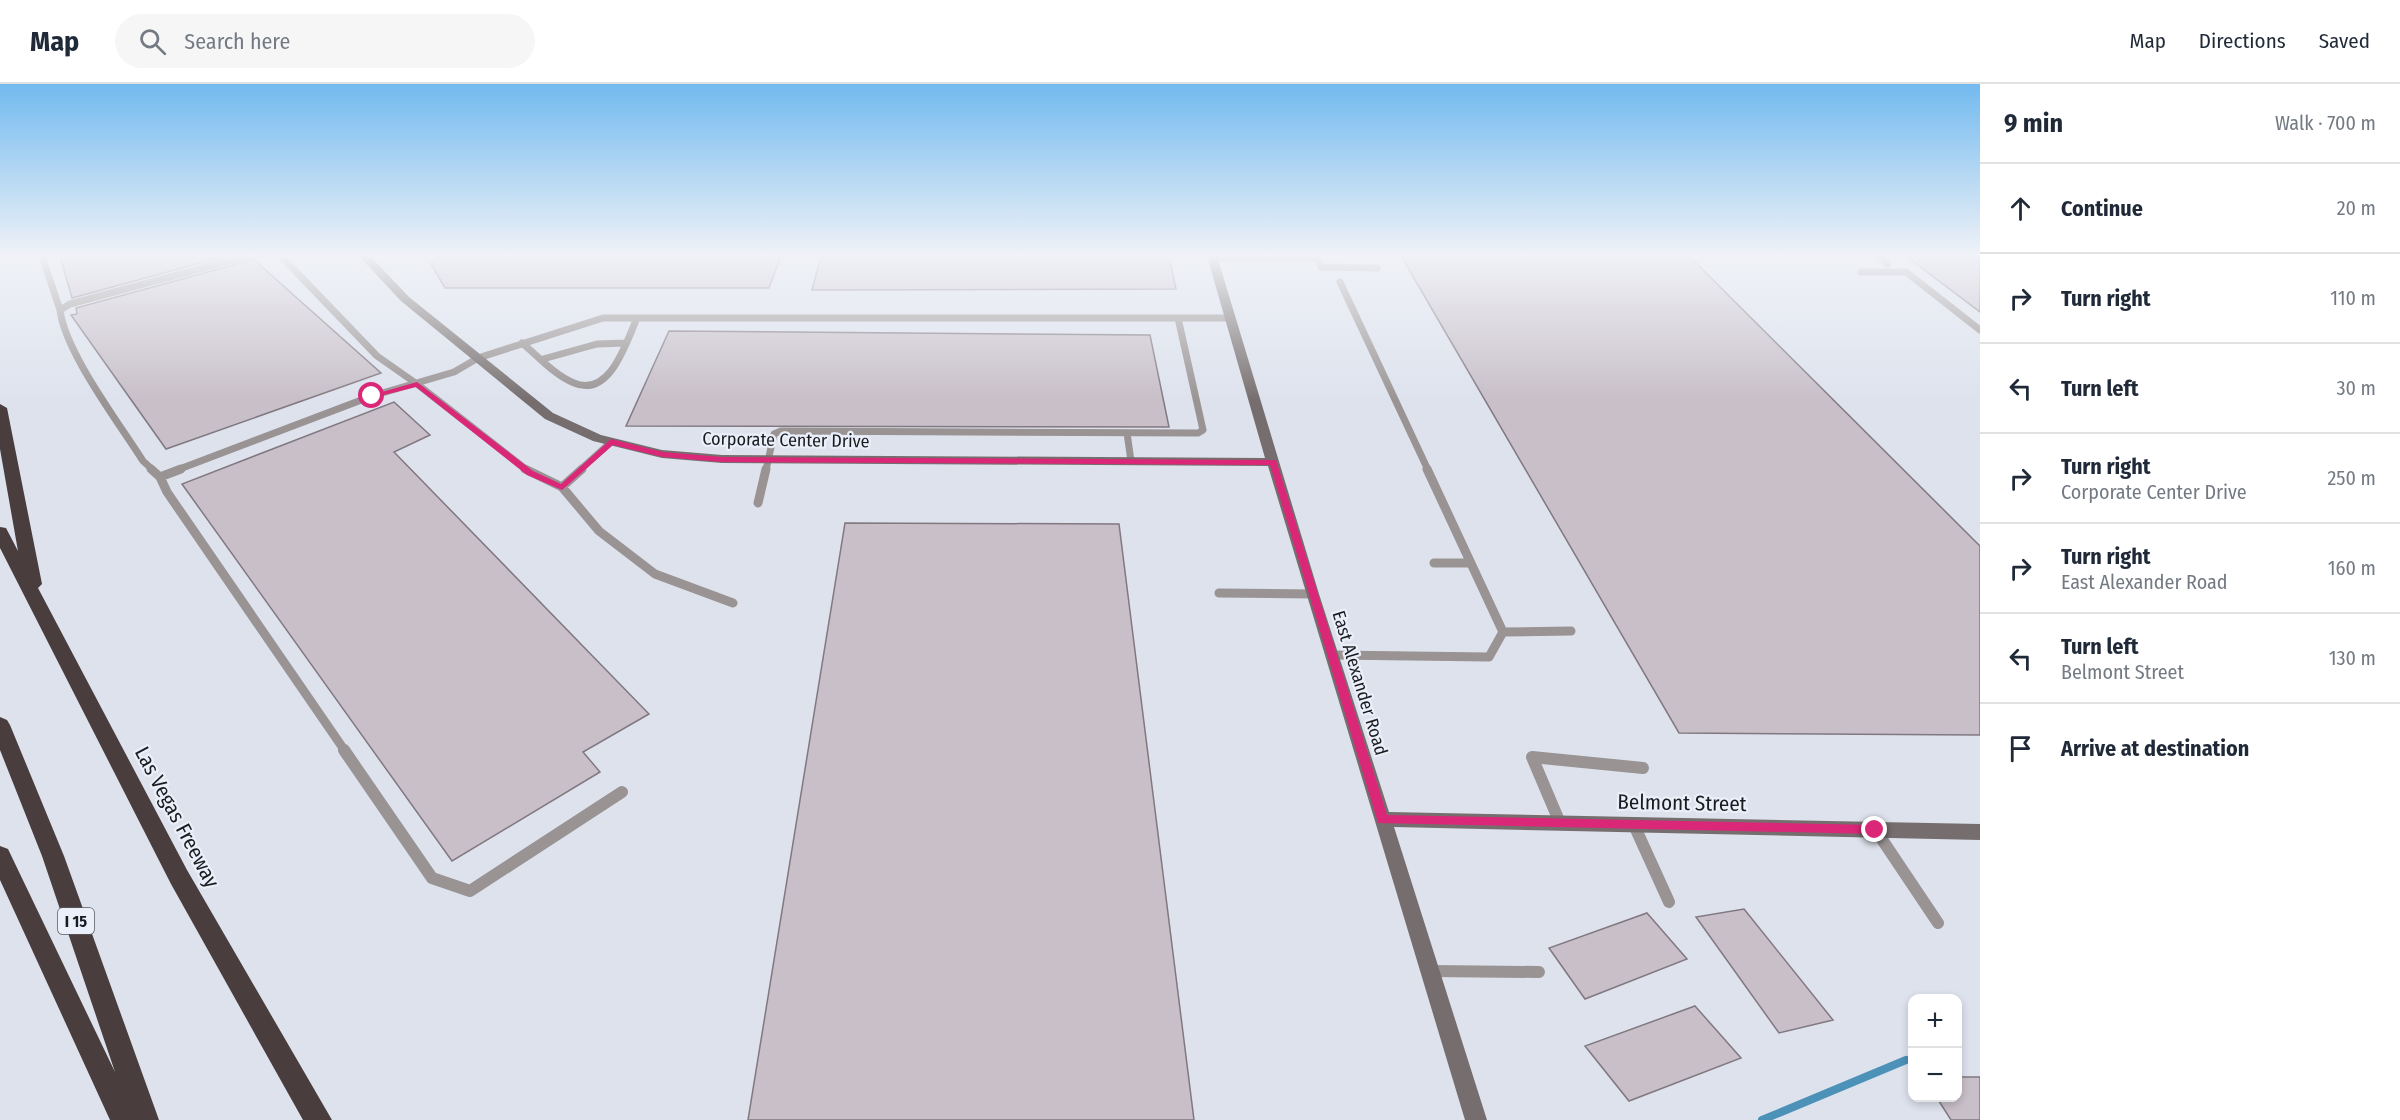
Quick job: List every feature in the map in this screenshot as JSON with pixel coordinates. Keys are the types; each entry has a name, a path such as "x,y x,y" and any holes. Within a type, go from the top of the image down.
{"highway":[{"path":"0,408 37,603"},
{"name":"Las Vegas Freeway","path":"0,532 179,877 318,1120"},
{"name":"I 15","path":"0,725 53,856 145,1120"},
{"path":"0,856 124,1120"}],"street":[{"name":"Corporate Center Drive","path":"412,304 549,416 597,438 663,454 722,459 1273,462"},
{"name":"East Alexander Road","path":"1227,304 1312,594 1476,1120"},
{"name":"Belmont Street","path":"1382,819 1980,832"}],"lane":[{"path":"58,304 61,318 80,362 143,461 160,477 166,492 432,878 470,891 622,792"},
{"path":"60,310 69,304"},
{"path":"327,304 377,356 417,384 530,473 562,487 599,531 655,574 733,603"},
{"path":"1350,304 1503,632"},
{"path":"1947,304 1980,330"},
{"path":"160,477 372,396 454,372 478,358 603,318 1231,318"},
{"path":"522,343 575,384 588,387 603,382 610,374 637,318"},
{"path":"758,503 774,434 781,431 1198,433 1203,430 1179,318"},
{"path":"543,359 597,344 625,343"},
{"path":"1127,433 1131,461"},
{"path":"562,487 611,442"},
{"path":"1434,563 1472,563"},
{"path":"1219,593 1312,594"},
{"path":"1503,632 1571,632"},
{"path":"1331,656 1489,657 1503,632"},
{"path":"1560,823 1532,757 1643,768"},
{"path":"1634,825 1669,902"},
{"path":"1875,830 1938,923"},
{"path":"1430,971 1539,972"}],"building":[{"path":"89,304 304,304 381,373 166,449 71,315 77,314 76,308"},
{"path":"1429,304 1738,304 1980,546 1980,735 1679,733"},
{"path":"1970,304 1980,304 1980,312"},
{"path":"669,331 1150,335 1169,427 626,426"},
{"path":"394,402 430,435 394,452 649,714 583,752 600,772 452,861 182,484"},
{"path":"845,523 1119,524 1194,1120 748,1120"},
{"path":"1744,909 1833,1020 1779,1033 1696,917"},
{"path":"1647,913 1687,959 1585,999 1549,948"},
{"path":"1695,1006 1741,1058 1629,1101 1585,1046"},
{"path":"1962,1077 1980,1077 1980,1120 1951,1120 1940,1102 1962,1102"}],"waterway":[{"path":"1762,1120 1906,1060"}],"route":[{"path":"372,396 417,384 530,473 562,487 611,442 663,454 722,459 1273,462 1382,819 1875,830"}]}
